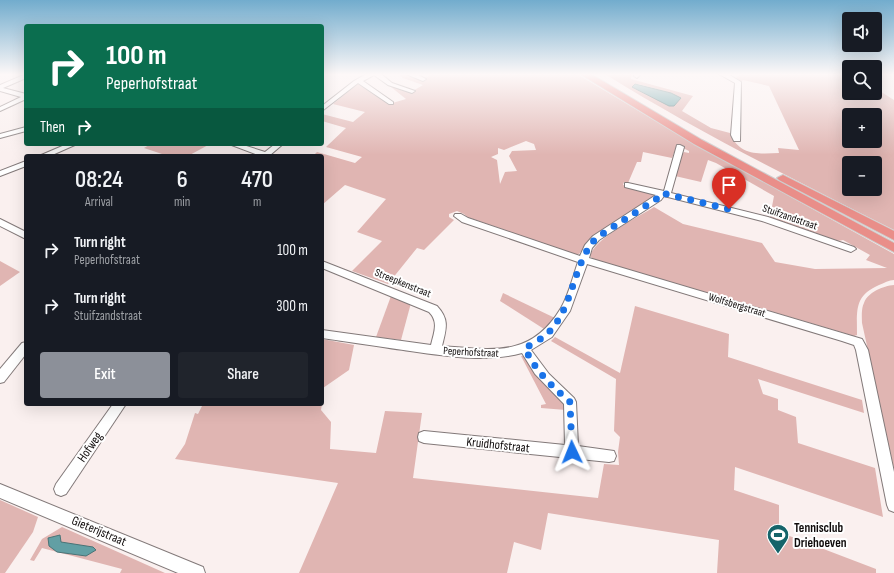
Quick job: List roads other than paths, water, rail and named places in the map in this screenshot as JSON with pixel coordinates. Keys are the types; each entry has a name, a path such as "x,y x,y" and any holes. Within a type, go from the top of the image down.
{"highway":[{"path":"629,101 710,149 894,248"},
{"path":"644,101 708,138 894,236"}],"street":[{"path":"0,109 18,101"},
{"path":"324,107 333,101"},
{"path":"737,101 735,135 737,138"},
{"path":"0,136 24,130"},
{"path":"48,154 68,146"},
{"path":"239,146 263,154"},
{"path":"267,154 277,146"},
{"path":"665,194 683,149"},
{"path":"0,174 24,164"},
{"name":"Stuifzandstraat","path":"628,185 765,219 851,249"},
{"name":"Peperhofstraat","path":"324,334 436,350 488,354 507,353 525,348 548,334 566,308 588,247 596,238 665,194"},
{"name":"Wolfsbergstraat","path":"458,216 465,220 583,260 858,342 862,350 894,505"},
{"path":"0,222 24,235"},
{"name":"Streepkenstraat","path":"324,265 433,309 440,316 441,325 436,350"},
{"path":"0,378 24,348"},
{"path":"525,348 529,358 543,377 570,402 572,452"},
{"name":"Hofweg","path":"60,489 119,406"},
{"name":"Kruidhofstraat","path":"424,437 609,456"},
{"name":"Gieterijstraat","path":"0,490 197,573"}],"water":[{"path":"659,101 679,101 674,106 669,106"},
{"path":"60,535 61,542 93,547 96,550 86,556 57,552 49,546 48,538"}],"place":[{"name":"Tennisclub Driehoeven","path":"778,554"}]}
